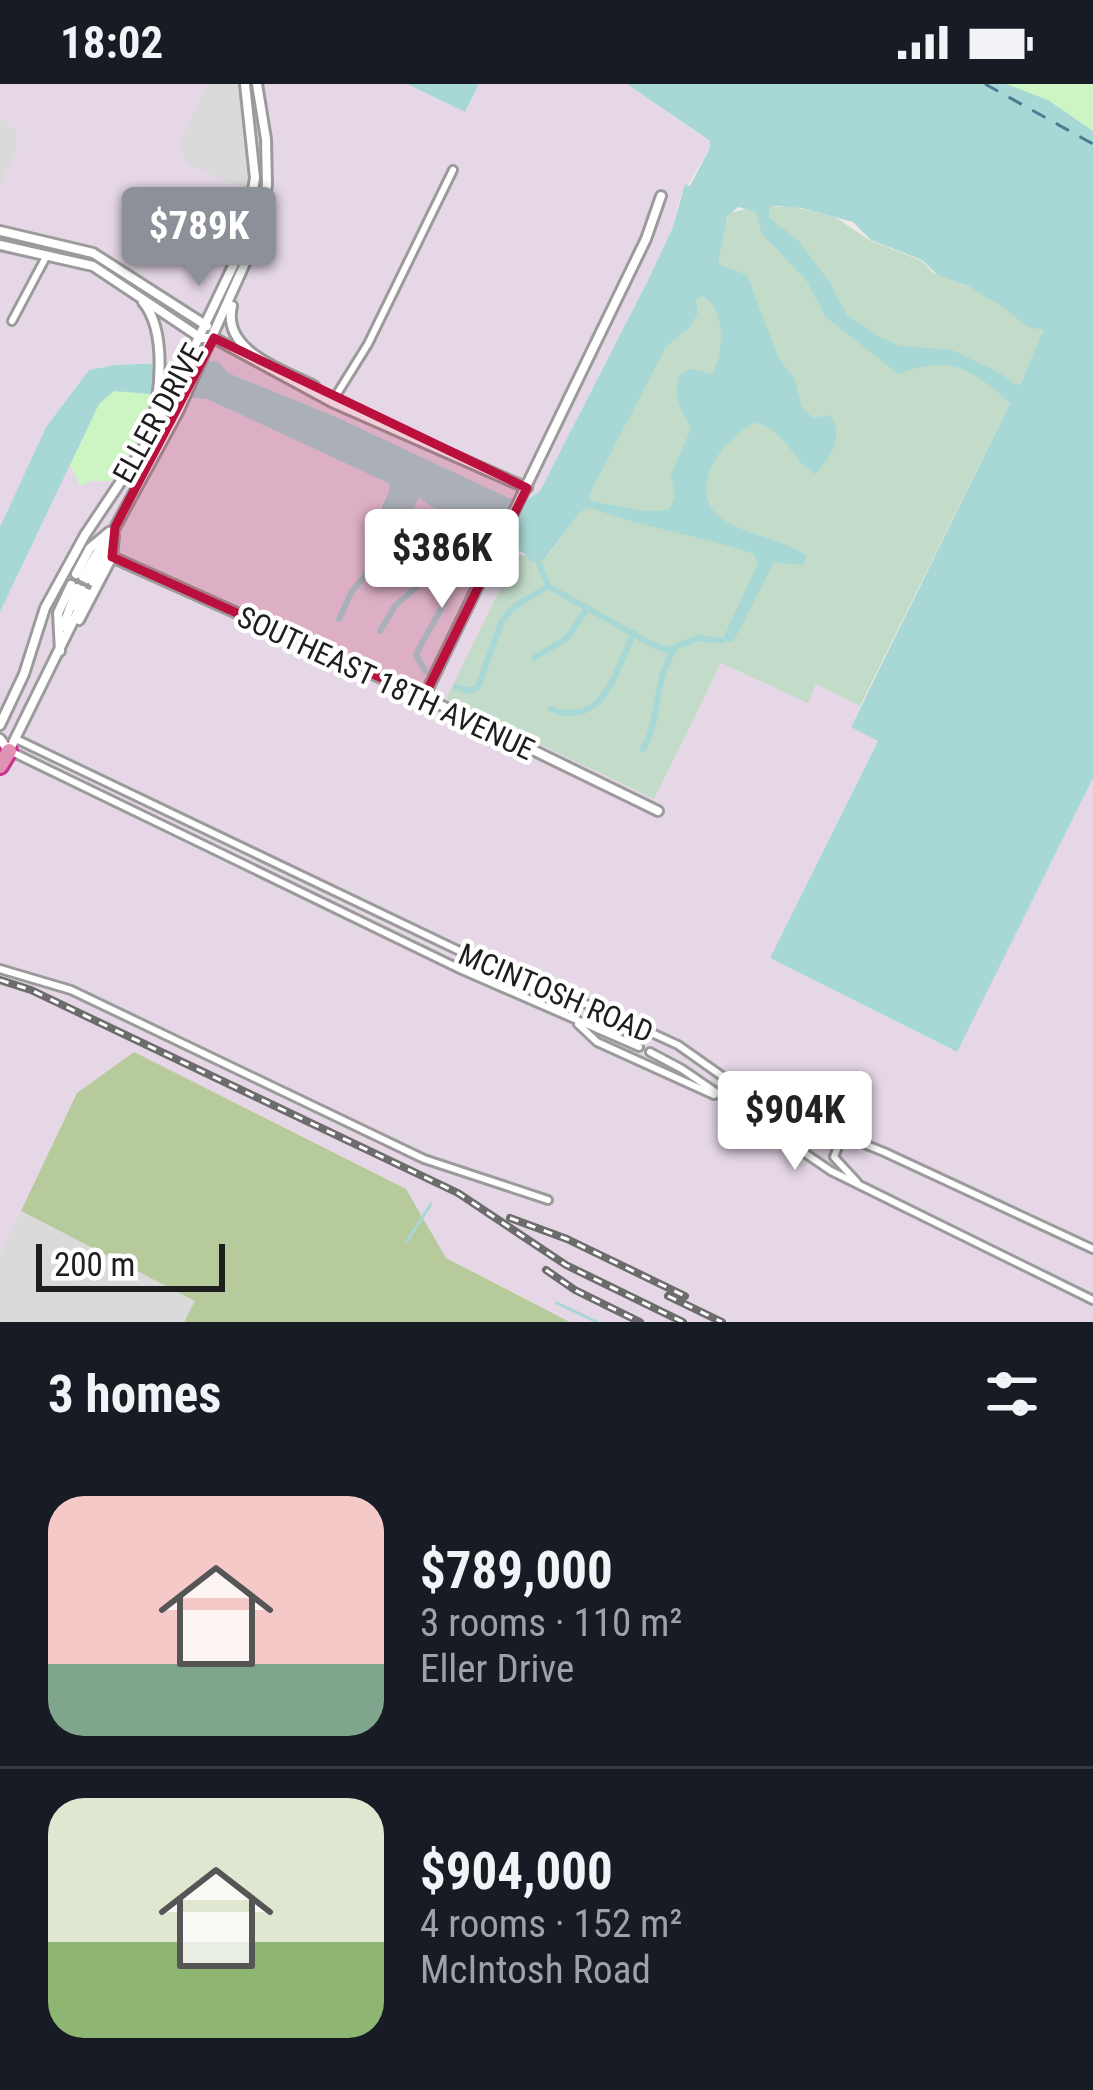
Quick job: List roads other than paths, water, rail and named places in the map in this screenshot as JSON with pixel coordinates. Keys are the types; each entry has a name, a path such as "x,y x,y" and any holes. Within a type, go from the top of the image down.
{"highway":[{"path":"0,766 6,741"}],"street":[{"name":"ELLER DRIVE","path":"0,725 24,674 46,608 80,543 143,451 168,404 250,220 255,166 245,84"},
{"name":"ELLER DRIVE","path":"115,527 90,548 85,578 115,527 150,467 178,412 255,241 267,185 257,84"},
{"path":"332,401 368,344 453,170"},
{"path":"424,697 646,239 661,196"},
{"path":"0,231 104,258 206,325 214,338"},
{"path":"12,321 55,242"},
{"path":"0,245 93,266 200,338 214,338 332,401 525,492"},
{"path":"243,272 229,312 237,340 314,386 320,395"},
{"path":"130,288 153,316 156,397 143,451 150,467"},
{"name":"ELLER DRIVE","path":"6,741 112,557 115,527"},
{"path":"80,543 90,548"},
{"name":"SOUTHEAST 18TH AVENUE","path":"112,557 424,697 658,811"},
{"name":"ELLER DRIVE","path":"60,652 79,589"},
{"name":"MCINTOSH ROAD","path":"6,741 466,955 678,1045 735,1089 1093,1249"},
{"name":"MCINTOSH ROAD","path":"6,741 440,959 639,1046"},
{"path":"440,959 457,961 466,955"},
{"path":"0,969 71,990 424,1159 548,1200"},
{"name":"MCINTOSH ROAD","path":"570,1018 597,1042 730,1102"},
{"name":"MCINTOSH ROAD","path":"650,1052 831,1172 1092,1299"},
{"path":"853,1139 839,1144 834,1157 862,1186"}],"water":[{"path":"407,84 479,84 465,112"},
{"path":"627,84 1006,84 1048,100 1093,131 1093,778 957,1052 770,958 878,741 851,727 1010,403 958,368 932,365 898,374 826,317 806,280 762,234 756,212 738,207 727,217 718,264 747,275 779,359 794,378 802,408 813,418 829,415 836,438 831,454 815,474 776,433 756,422 730,441 711,468 706,490 710,506 722,518 807,556 802,565 774,562 733,642 722,641 758,563 754,554 588,507 545,559 531,562 524,553 490,537 476,537 419,498 400,534 393,537 373,528 388,483 207,399 114,391 99,404 0,612 0,527 46,427 89,370 218,361 228,373 336,417 509,498 529,499 540,491 648,280 673,227 685,184 690,186 710,141","holes":["769,208 853,222 871,240 922,260 938,275 968,286 1027,327 1044,330 1020,384 952,350 900,346 847,315 829,281 797,239 769,218","702,296 716,311 721,343 712,374 690,369 679,376 677,398 691,429 671,474 675,498 668,510 646,511 590,501 666,347 691,326 698,312 696,300"]}],"waterway":[{"path":"380,631 395,606 433,573 461,525"},
{"path":"339,619 352,591 384,553 410,554 454,538 458,551 453,581 416,655 425,671"},
{"path":"538,561 548,586 651,644 667,650 698,638 722,641"},
{"path":"456,687 469,691 478,687 502,620 515,606 547,587"},
{"path":"534,658 567,638 587,609"},
{"path":"551,709 569,713 596,704 634,633"},
{"path":"643,749 675,648"},
{"path":"407,1241 431,1204"},
{"path":"557,1303 597,1322"}],"railway":[{"path":"0,980 31,990 458,1193 566,1265 683,1322"},
{"path":"510,1218 567,1239 685,1296"},
{"path":"546,1270 640,1322"},
{"path":"668,1296 722,1322"}]}
